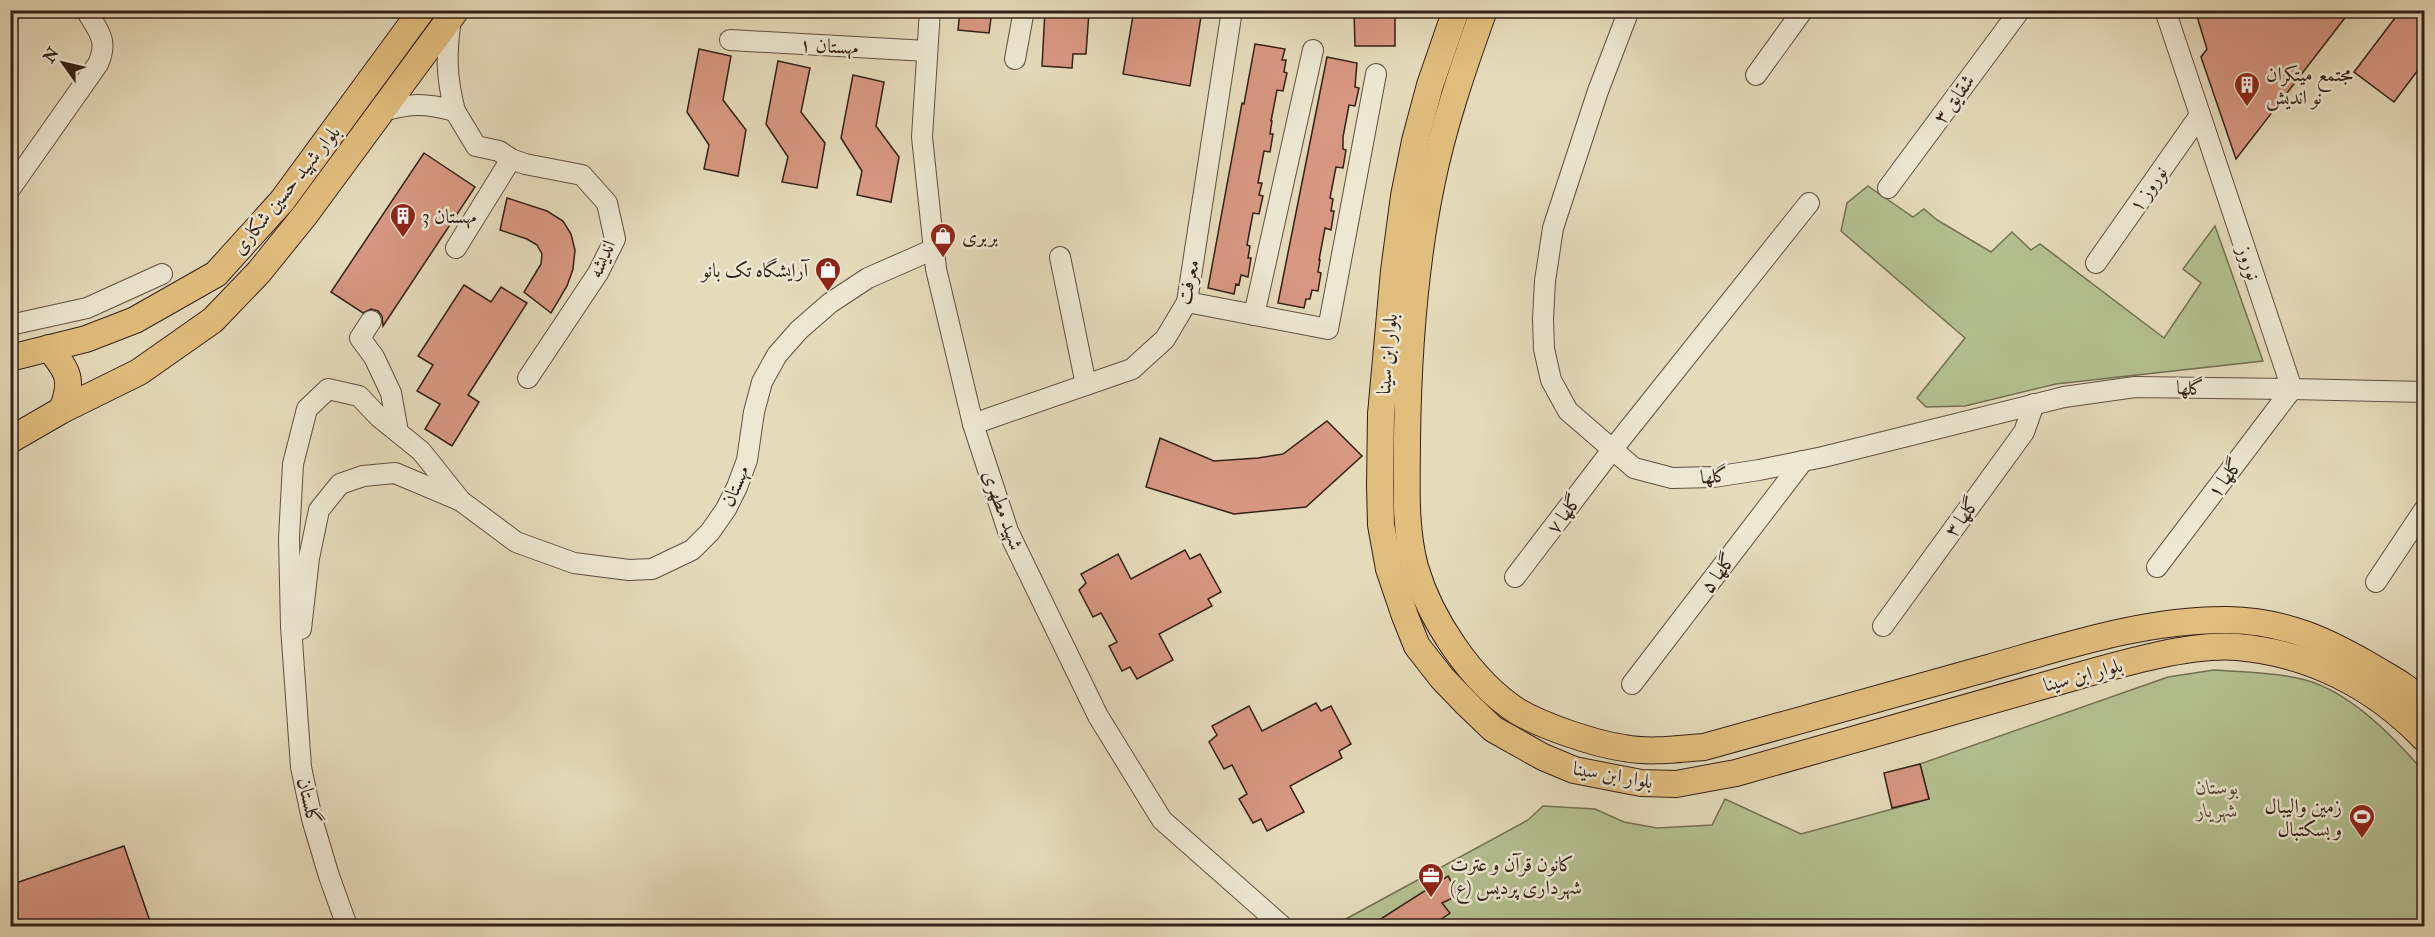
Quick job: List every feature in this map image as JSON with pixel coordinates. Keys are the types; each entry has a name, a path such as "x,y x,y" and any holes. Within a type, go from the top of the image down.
{"main road":[{"name":"بلوار شهید حسین شکاری","path":"10,358 86,339 135,320 216,274 282,201 422,10"},
{"name":"بلوار ابن سینا","path":"1456,10 1430,85 1404,196 1394,271 1382,414 1381,525 1389,569 1404,616 1418,646 1442,678 1493,729 1543,757 1574,770 1641,783 1676,784 1736,773 2118,665 2199,648 2234,647 2267,650 2300,658 2332,671 2370,692 2396,711 2424,738"},
{"name":"بلوار ابن سینا","path":"1484,10 1443,135 1430,187 1423,230 1415,305 1408,413 1407,527 1415,568 1443,631 1468,665 1491,690 1517,711 1549,725 1624,748 1666,750 1704,747 2074,644 2176,623 2228,620 2271,625 2318,638 2421,694"},
{"name":"بلوار شهید حسین شکاری","path":"10,440 62,410 139,372 213,320 259,272 305,215 454,14"},
{"path":"49,348 69,376 69,394 62,410"}],"street":[{"path":"10,189 98,64 103,53 104,41 86,10"},
{"name":"شهید مطهری","path":"930,10 922,137 936,269 974,424 1008,531 1098,716 1162,820 1264,919 1282,927"},
{"path":"1015,58 1024,10"},
{"name":"معرفت","path":"974,424 1132,369 1165,339 1187,302 1232,10"},
{"name":"گلها","path":"1629,10 1598,90 1553,228 1545,281 1543,319 1544,349 1551,380 1568,411 1634,468 1672,478 1714,477 1803,461 2064,397 2134,387 2292,389"},
{"path":"1755,75 1803,10"},
{"name":"شقایق ۳","path":"1888,188 2020,10"},
{"name":"نوروز","path":"2165,10 2292,389"},
{"name":"اندیشه","path":"454,14 446,55 448,85 455,111 476,146 499,151 525,164 582,175 607,203 615,239 598,273 528,378"},
{"name":"مهستان ۱","path":"730,40 927,51"},
{"path":"1254,315 1313,50"},
{"path":"1187,302 1328,328 1376,74"},
{"path":"382,111 405,104 428,104 455,111"},
{"name":"نوروز ۱","path":"2096,263 2200,115"},
{"path":"456,248 511,159"},
{"name":"گلها ۷","path":"1515,578 1612,450 1809,203"},
{"name":"مهستان","path":"461,501 516,542 574,563 629,570 652,569 692,550 710,532 737,487 747,460 754,412 762,382 777,355 799,330 830,303 868,278 934,249"},
{"path":"1060,257 1086,385"},
{"path":"10,325 87,308 162,274"},
{"path":"371,321 360,338 374,357 391,393 398,432"},
{"path":"295,671 289,538 293,464 307,409 327,389 359,396 421,451 461,501"},
{"path":"2292,389 2424,392"},
{"name":"گلها ۱","path":"2157,567 2292,389"},
{"name":"گلها ۳","path":"1883,626 2024,432 2034,404"},
{"name":"گلها ۵","path":"1632,684 1803,461"},
{"path":"295,671 309,558 319,510 340,484 363,476 395,473 461,501"},
{"path":"2376,582 2424,510"},
{"name":"گلستان","path":"295,671 301,767 319,842 347,927"},
{"path":"2396,711 2421,694"}],"green space":[{"path":"1868,186 1913,217 1924,209 1937,220 1991,252 2012,232 2031,250 2040,244 2164,338 2201,283 2183,269 2215,226 2263,361 2056,384 1965,406 1926,407 1917,398 1965,338 1841,231 1847,203"},
{"name":"بوستان شهریار","path":"2214,670 2287,676 2315,683 2333,691 2351,702 2383,729 2424,772 2424,926 1333,926 1528,820 1543,806 1595,809 1624,822 1657,828 1712,825 1725,799 1801,834 1929,799 1920,764 2168,677"}],"building":[{"path":"960,10 992,10 989,33 958,30"},
{"path":"1045,10 1089,12 1086,54 1073,54 1072,68 1042,66"},
{"path":"1134,10 1202,10 1190,86 1123,74"},
{"path":"1354,10 1395,10 1395,46 1355,46"},
{"name":"مجتمع میتکران نو اندیش","path":"2195,10 2351,10 2236,159 2201,57 2207,49"},
{"path":"2401,10 2424,10 2424,62 2394,102 2354,72"},
{"path":"1255,44 1285,49 1282,60 1286,60 1284,72 1287,73 1283,91 1277,90 1271,121 1270,134 1273,134 1270,152 1264,151 1258,183 1262,183 1259,195 1263,196 1259,214 1253,213 1247,245 1250,246 1248,258 1251,258 1248,277 1241,275 1234,294 1208,288"},
{"path":"699,49 731,56 723,100 746,130 738,176 704,169 709,145 687,112"},
{"path":"1327,57 1357,63 1355,87 1359,88 1355,106 1349,105 1343,137 1343,149 1346,150 1343,168 1336,167 1330,198 1333,199 1331,211 1334,211 1331,230 1325,228 1319,260 1318,272 1321,273 1318,291 1312,290 1310,299 1306,299 1304,308 1278,303"},
{"path":"778,61 810,68 801,112 825,143 817,188 782,182 788,157 766,124"},
{"path":"853,75 884,82 876,126 899,157 891,202 857,195 862,171 841,138"},
{"name":"مهستان 3","path":"424,153 475,187 383,326 382,316 378,311 371,309 363,313 331,292"},
{"path":"507,198 547,211 563,221 571,234 575,250 573,269 567,286 551,313 524,292 541,264 542,254 537,245 527,239 500,230"},
{"path":"464,285 491,302 501,287 527,303 468,395 479,402 452,446 425,429 440,404 417,391 433,365 418,356"},
{"path":"1327,421 1362,456 1306,507 1234,514 1146,487 1160,438 1214,461 1258,458 1283,454"},
{"path":"1185,550 1190,559 1200,554 1221,592 1208,599 1212,606 1159,634 1173,660 1137,679 1130,667 1122,671 1109,646 1117,642 1101,613 1093,617 1079,590 1086,583 1081,574 1118,554 1131,579"},
{"path":"1316,703 1321,711 1331,706 1351,744 1339,751 1342,758 1290,786 1304,812 1267,831 1261,819 1253,823 1239,799 1247,794 1232,765 1224,769 1209,742 1217,735 1212,726 1249,706 1262,731"},
{"path":"1920,764 1929,799 1892,808 1884,773"},
{"path":"124,846 152,927 10,927 10,885"},
{"name":"کانون قرآن و عترت (ع) شهرداری پردیس","path":"1448,876 1459,895 1442,903 1450,913 1430,927 1368,927"}],"place":[{"name":"مجتمع میتکران نو اندیش","path":"2247,108"},
{"name":"مهستان 3","path":"403,239"},
{"name":"بربری","path":"943,259"},
{"name":"آرایشگاه تک بانو","path":"828,293"},
{"name":"زمین والیبال و بسکتبال","path":"2362,840"},
{"name":"کانون قرآن و عترت (ع) شهرداری پردیس","path":"1431,899"}]}
